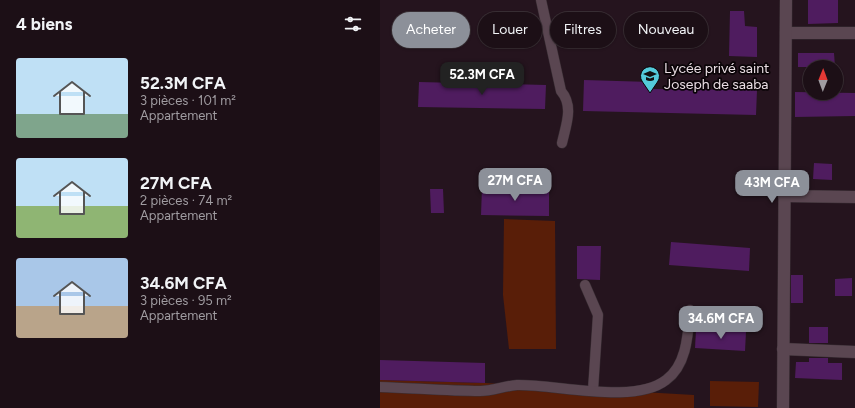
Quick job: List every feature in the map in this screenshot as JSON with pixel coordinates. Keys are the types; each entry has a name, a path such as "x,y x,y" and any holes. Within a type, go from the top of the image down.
{"street":[{"path":"783,408 786,0"},
{"path":"786,33 855,33"},
{"path":"784,196 855,197"},
{"path":"783,349 855,352"}],"lane":[{"path":"541,0 561,91 567,97 569,105 562,143"},
{"path":"586,285 598,315 593,390"},
{"path":"380,387 482,391 516,385 634,392 653,388 675,372 682,360 688,333 690,310"}],"shaded area":[{"path":"504,219 555,221 556,349 509,349 503,295"},
{"path":"380,380 485,383 694,395 694,408 380,408"},
{"path":"710,381 759,382 758,407 710,406"}],"building":[{"path":"808,0 838,0 838,23 808,24"},
{"path":"730,11 744,11 745,26 757,27 757,57 729,56"},
{"path":"798,53 834,53 834,60 803,60 803,67 798,67"},
{"path":"584,80 651,82 651,89 757,90 756,115 583,111"},
{"path":"419,82 546,85 545,109 418,107"},
{"path":"795,92 803,92 803,100 843,100 843,93 855,93 855,116 795,117"},
{"path":"814,163 832,164 832,180 813,179"},
{"path":"482,187 549,188 549,216 481,215"},
{"path":"430,189 443,189 444,213 431,213"},
{"path":"671,242 750,248 749,271 669,265"},
{"path":"577,246 601,246 600,280 577,279"},
{"path":"791,275 803,275 803,303 791,303"},
{"path":"852,278 852,296 835,296 835,279"},
{"path":"809,327 828,327 828,343 809,343"},
{"path":"696,330 746,332 745,351 695,348"},
{"path":"809,358 828,358 828,363 842,363 842,380 795,378 796,362 809,362"},
{"path":"380,360 485,363 485,383 380,380"}],"place":[{"name":"Lycée privé saint Joseph de saaba","path":"650,93"}]}
